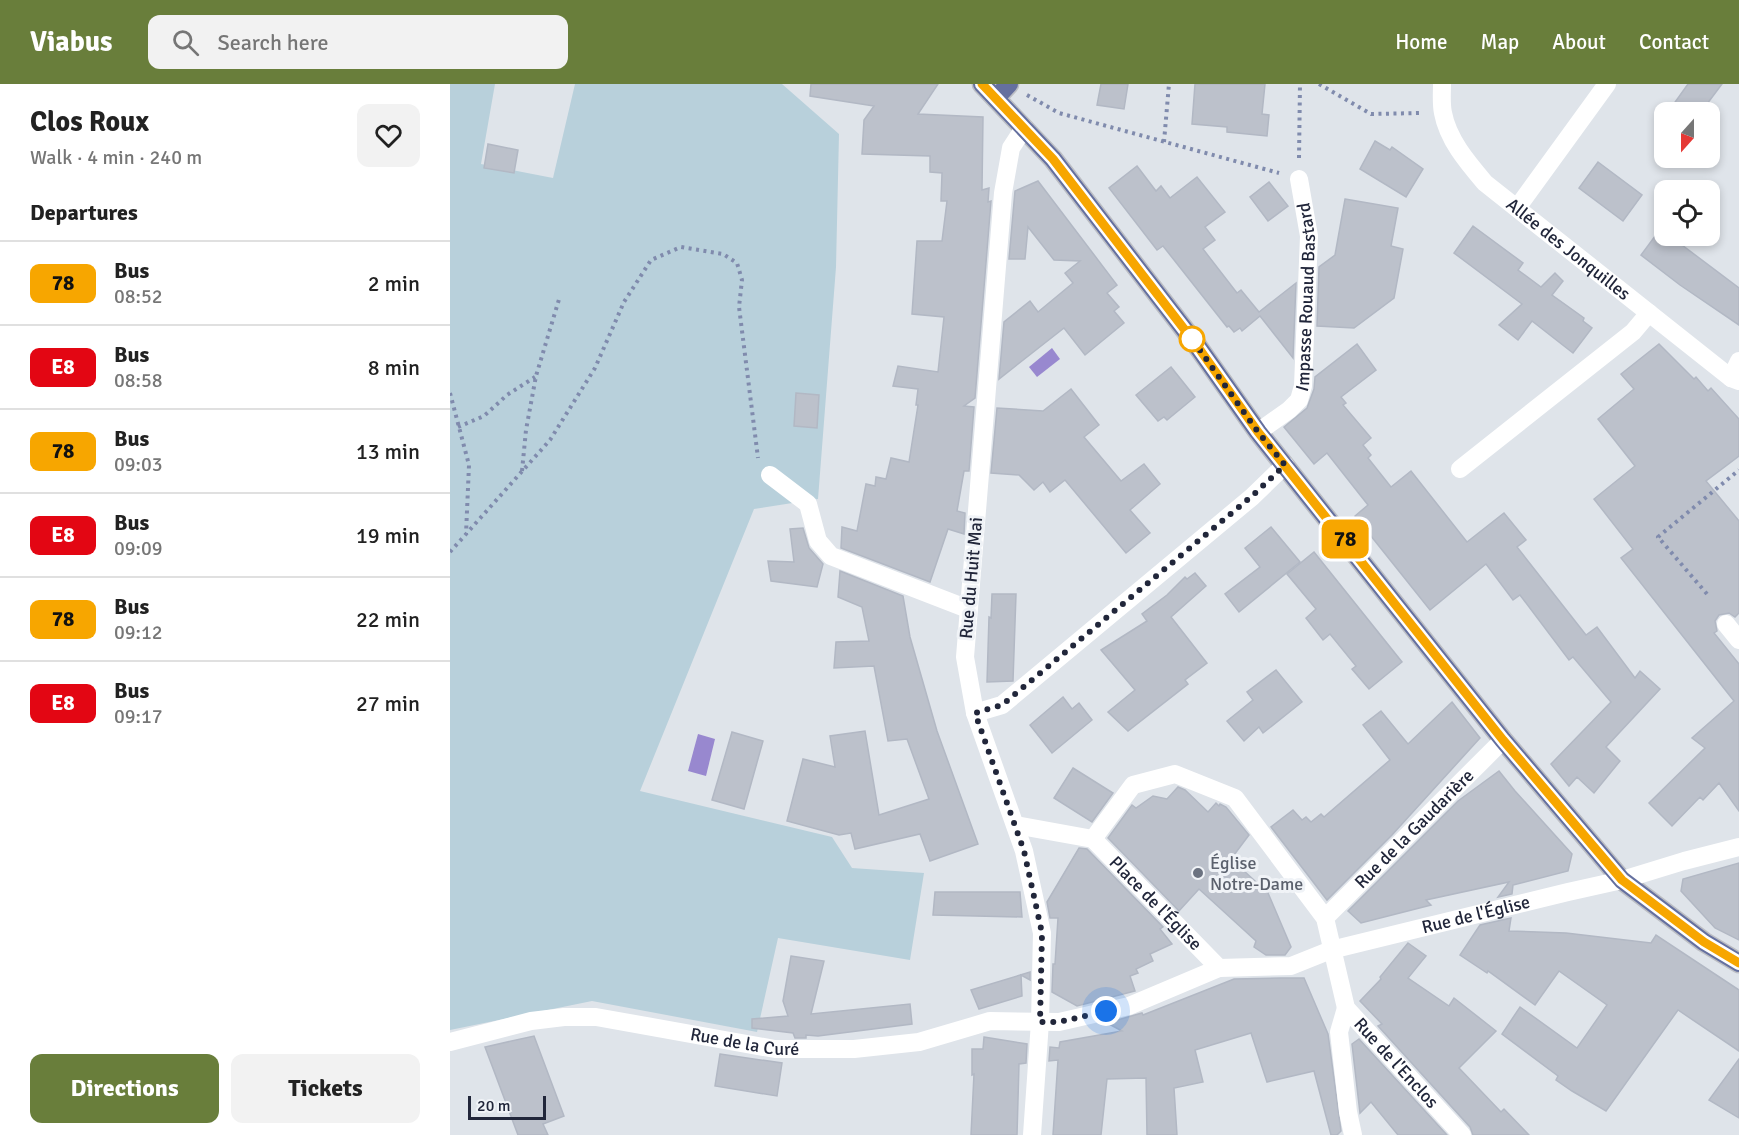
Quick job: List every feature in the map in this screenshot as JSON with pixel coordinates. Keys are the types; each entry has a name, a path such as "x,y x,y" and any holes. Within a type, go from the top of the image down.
{"main road":[{"path":"982,84 1053,159 1198,347 1258,432 1503,740 1622,880 1704,942 1739,963"},
{"path":"996,98 1009,84"}],"street":[{"name":"Allée des Jonquilles","path":"1442,84 1443,113 1452,138 1485,183 1735,380"},
{"path":"1517,208 1607,84"},
{"name":"Rue du Huit Mai","path":"1024,128 1011,148 1003,193 965,657 975,713 1024,851 1042,933 1040,1022 1032,1135"},
{"name":"Impasse Rouaud Bastard","path":"1258,432 1299,400 1303,386 1309,236 1299,179"},
{"path":"1460,469 1633,332 1649,313"},
{"path":"1735,380 1739,361"},
{"path":"975,713 1002,705 1252,496 1285,465"},
{"path":"770,476 808,504 818,541 831,556 968,609"},
{"path":"1726,624 1739,640"},
{"name":"Rue de la Gaudarière","path":"1325,918 1503,740"},
{"path":"1016,825 1093,839 1133,785 1175,774 1235,798 1325,918 1331,950"},
{"name":"Place de l'Église","path":"1093,839 1219,968"},
{"name":"Rue de l'Église","path":"1331,950 1622,880 1684,861 1739,848"},
{"name":"Place de l'Église","path":"1040,1022 1059,1022 1129,1006 1219,968 1291,966 1331,950"},
{"name":"Rue de l'Enclos","path":"1331,950 1346,1008 1462,1135"},
{"path":"1346,1008 1339,1032 1347,1112 1353,1135"},
{"name":"Rue de la Curé","path":"450,1042 531,1021 564,1017 596,1017 775,1049 876,1047 919,1042 990,1021 1040,1022"}],"path":[{"path":"1009,84 1059,113 1299,179 1300,84"},
{"path":"1164,142 1169,84"},
{"path":"1319,84 1371,114 1443,113"},
{"path":"450,552 550,440 595,368 624,302 651,260 681,247 723,254 737,263 742,280 740,307 758,458 770,476"},
{"path":"522,472 526,430 536,376 560,296"},
{"path":"458,427 484,416 507,395 536,376"},
{"path":"450,393 469,465 466,535"},
{"path":"1707,594 1658,537 1739,470"},
{"path":"1732,475 1739,479"}],"shaded area":[{"path":"450,84 495,84 481,164 553,178 575,84 782,84 839,134 836,267 818,499 754,509 640,791 832,837 852,868 924,873 910,960 778,938 757,1032 592,1001 450,1030"},
{"path":"1052,348 1060,359 1037,377 1029,367"},
{"path":"698,734 715,739 706,776 688,771"}],"building":[{"path":"811,84 938,84 918,114 983,117 982,190 989,188 988,202 991,201 975,398 964,406 974,407 969,471 964,471 957,511 965,513 964,534 948,529 930,582 841,548 842,527 857,531 866,484 875,486 876,477 886,479 891,458 909,462 918,405 916,405 918,389 893,386 898,366 938,372 944,317 912,314 917,241 942,241 947,201 941,201 942,173 930,172 930,156 862,154 864,120 874,106 810,96"},
{"path":"1101,84 1128,84 1124,109 1097,105"},
{"path":"1195,84 1265,84 1262,114 1269,115 1267,136 1227,132 1227,127 1192,124"},
{"path":"1688,84 1722,84 1708,102 1675,102"},
{"path":"1375,141 1390,150 1392,147 1423,169 1406,197 1360,169"},
{"path":"488,144 518,150 514,173 484,168"},
{"path":"1598,162 1642,195 1623,221 1579,188"},
{"path":"1137,166 1156,191 1161,186 1170,198 1197,177 1225,212 1205,227 1215,240 1203,249 1237,293 1241,290 1259,312 1296,283 1293,358 1260,316 1242,331 1240,328 1234,332 1229,326 1227,327 1163,246 1157,250 1109,188"},
{"path":"1038,181 1117,285 1107,293 1119,307 1114,311 1124,323 1085,355 1064,328 999,379 1004,322 1030,301 1038,312 1073,283 1065,273 1080,261 1054,260 1028,227 1025,259 1009,259 1015,191"},
{"path":"1269,182 1288,206 1268,221 1250,197"},
{"path":"1345,199 1398,208 1391,246 1403,249 1394,298 1354,328 1317,326 1319,267 1335,255"},
{"path":"1473,226 1523,263 1518,270 1541,287 1555,273 1563,281 1552,295 1584,318 1583,321 1592,328 1573,353 1532,321 1518,340 1499,325 1522,304 1454,253"},
{"path":"1654,237 1654,246 1683,246 1739,288 1739,325 1680,285 1641,255"},
{"path":"1357,344 1376,370 1341,397 1346,403 1343,405 1371,438 1363,445 1371,455 1368,458 1391,487 1411,471 1467,542 1504,513 1526,540 1517,547 1586,635 1597,627 1635,678 1640,671 1660,689 1606,747 1620,761 1594,793 1577,777 1569,786 1551,764 1611,702 1573,657 1569,660 1520,595 1513,600 1486,564 1430,610 1355,516 1368,505 1327,453 1314,464 1284,427 1307,408 1314,389 1315,377"},
{"path":"1659,344 1708,391 1711,388 1739,419 1739,456 1706,481 1739,521 1739,613 1735,617 1729,613 1719,615 1715,621 1717,631 1714,633 1739,664 1739,811 1719,783 1703,800 1700,797 1672,826 1649,803 1705,748 1692,738 1734,701 1621,558 1633,549 1594,499 1635,466 1598,419 1634,389 1621,374"},
{"path":"1171,367 1195,397 1167,420 1164,417 1158,421 1136,395"},
{"path":"1071,389 1099,425 1084,437 1121,481 1144,464 1160,484 1130,510 1150,533 1126,553 1065,480 1050,492 1043,482 1034,490 1019,475 991,473 997,408 1043,411"},
{"path":"796,393 819,395 817,428 794,426"},
{"path":"1271,527 1300,562 1239,612 1225,594 1260,567 1245,548"},
{"path":"803,528 809,548 823,564 817,587 771,581 768,561 794,562 790,529"},
{"path":"1314,552 1402,662 1369,689 1352,669 1356,666 1330,634 1323,640 1306,618 1316,609 1287,574"},
{"path":"840,571 903,596 910,637 937,731 978,844 930,861 920,834 855,849 851,833 839,835 787,821 803,759 835,767 830,736 865,731 879,815 929,799 907,739 888,741 874,666 834,668 836,642 869,641 862,607 838,597"},
{"path":"1195,573 1206,586 1171,617 1207,663 1185,680 1188,684 1128,731 1108,712 1135,690 1101,650 1147,621 1142,614 1167,595 1185,577 1187,579"},
{"path":"992,594 1016,594 1013,681 987,682"},
{"path":"1276,670 1302,702 1263,733 1259,727 1244,741 1227,721 1253,700 1247,692"},
{"path":"1063,697 1072,709 1079,703 1092,720 1052,753 1030,725"},
{"path":"1452,702 1480,738 1392,835 1327,900 1271,827 1293,810 1302,820 1306,817 1311,822 1321,814 1324,817 1390,760 1363,725 1381,711 1408,744"},
{"path":"732,732 763,741 744,809 712,800"},
{"path":"1073,768 1113,793 1092,822 1054,798"},
{"path":"1499,771 1572,854 1568,871 1513,885 1512,894 1498,897 1509,882 1426,900 1431,905 1361,923 1348,911 1458,801"},
{"name":"Église Notre-Dame","path":"1178,787 1185,790 1208,812 1216,803 1226,807 1249,835 1231,859 1268,893 1291,947 1285,955 1266,955 1254,947 1256,941 1199,889 1179,911 1108,838 1132,805 1136,808 1153,796 1167,799"},
{"path":"1079,848 1087,849 1163,927 1160,929 1172,944 1150,954 1153,961 1136,969 1138,973 1130,976 1135,991 1077,1006 1052,992 1058,918 1050,918 1047,902"},
{"path":"1739,863 1739,940 1715,928 1681,891 1683,879"},
{"path":"935,892 1020,892 1022,917 933,915"},
{"path":"1511,918 1509,931 1566,933 1651,943 1656,935 1739,990 1739,1051 1678,1010 1606,1111 1556,1080 1558,1076 1502,1034 1520,1007 1577,1048 1607,1005 1559,971 1535,1005 1488,971 1487,973 1460,955 1480,925"},
{"path":"1408,943 1426,956 1408,978 1449,1006 1454,998 1496,1031 1459,1068 1501,1112 1504,1109 1529,1135 1473,1135 1470,1127 1378,1026 1382,1024 1360,1001 1381,979 1380,977"},
{"path":"791,956 824,961 811,1014 910,1004 912,1024 818,1036 806,1035 806,1038 795,1038 793,1033 752,1028 752,1019 788,1016 783,1001"},
{"path":"1030,972 1030,980 1021,975 1022,996 979,1009 971,990"},
{"path":"1304,978 1328,1034 1341,1131 1337,1135 1331,1135 1314,1071 1267,1082 1251,1033 1195,1050 1203,1082 1174,1088 1177,1135 1147,1135 1146,1078 1107,1079 1101,1135 1053,1135 1058,1060 1049,1061 1050,1047 1059,1048 1060,1042 1122,1031 1107,1023 1142,1013 1143,1015 1234,979"},
{"path":"534,1036 564,1116 543,1124 548,1135 518,1135 485,1047"},
{"path":"984,1037 1027,1044 1026,1063 1019,1064 1017,1135 971,1135 974,1074 972,1075 972,1049 983,1049"},
{"path":"1359,1039 1447,1135 1398,1135 1371,1102 1360,1113 1352,1044"},
{"path":"720,1054 782,1063 777,1096 715,1086"},
{"path":"1739,1059 1739,1118 1709,1100"}],"bus line":[{"name":"78","path":"982,84 1053,159 1198,347 1258,432 1324,512 1503,740 1622,880 1653,906 1704,942 1739,963"}],"place":[{"name":"Église Notre-Dame","path":"1198,873"}],"route":[{"path":"1106,1011 1059,1022 1040,1022 1042,933 1024,851 975,713 1002,705 1252,496 1285,465 1258,432 1192,339"}]}
